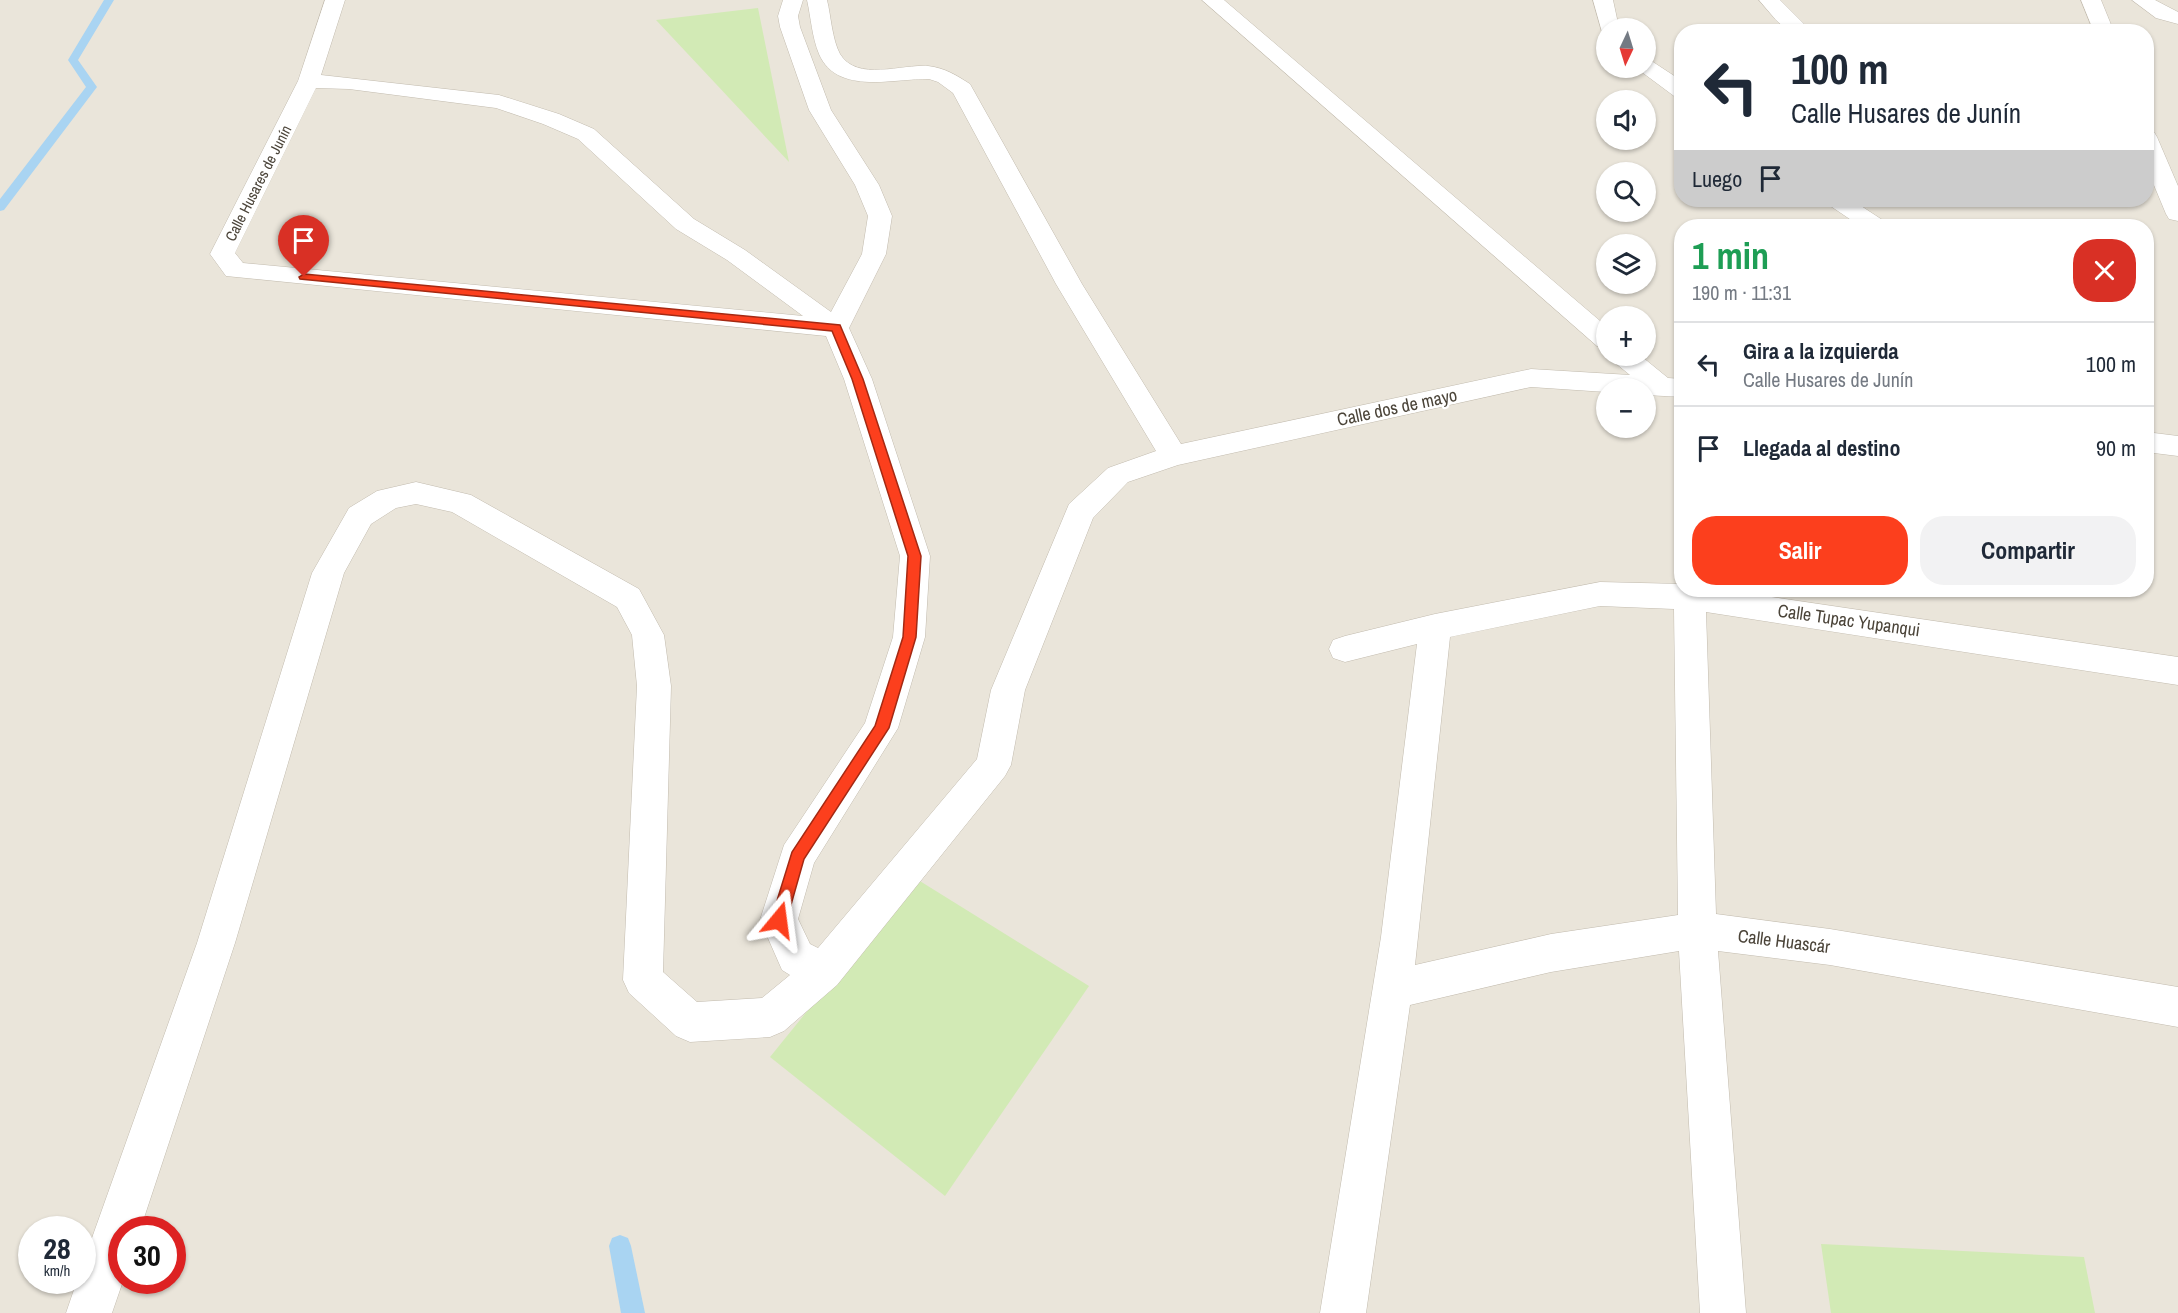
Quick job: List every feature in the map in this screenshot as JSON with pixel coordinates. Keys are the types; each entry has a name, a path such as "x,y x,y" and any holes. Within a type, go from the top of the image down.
{"street":[{"name":"Calle Husares de Junín","path":"335,0 309,81 222,254 235,270 836,328"},
{"path":"793,0 788,16 790,27 820,110 867,185 880,216 874,254 836,328"},
{"path":"817,0 831,57 845,70 864,76 917,72 942,76 962,89 1069,284 1174,456"},
{"path":"1212,0 1596,331"},
{"path":"1603,0 1608,18"},
{"path":"1769,0 1792,24"},
{"path":"2091,0 2101,24"},
{"path":"2142,0 2163,14 2178,18"},
{"path":"1656,73 1674,85"},
{"path":"89,1313 216,943 328,573 360,516 388,499 416,493 460,503 628,598 648,635 654,686 643,980 690,1023 770,1017 823,972 796,957 779,920 797,857 881,728 909,637 915,556 858,379 836,328 736,255 685,224 585,134 551,118 499,102 349,83 309,81"},
{"path":"2154,156 2178,214"},
{"path":"1847,207 1865,219"},
{"path":"1639,366 1671,387"},
{"name":"Calle dos de mayo","path":"823,972 993,765 1008,690 1080,512 1118,476 1174,456 1531,378 1671,387"},
{"path":"2154,443 2178,446"},
{"name":"Calle Tupac Yupanqui","path":"1345,649 1436,627 1600,594 1674,596"},
{"path":"1690,597 1697,930 1723,1313"},
{"name":"Calle Tupac Yupanqui","path":"1690,597 1993,641 2178,671"},
{"path":"1343,1313 1401,925 1436,627"},
{"name":"Calle Huascár","path":"1391,990 1551,953 1697,930 1830,947 2178,1007"}],"shaded area":[{"path":"0,0 2178,0 2178,1313 0,1313"}],"green space":[{"path":"758,8 789,162 656,20"},
{"path":"915,878 1089,986 945,1196 770,1057"},
{"path":"1821,1244 2084,1257 2095,1313 1831,1313"}],"waterway":[{"path":"0,207 92,87 73,60 109,0"},
{"path":"620,1246 633,1313"}],"route":[{"path":"304,277 836,328 858,379 915,556 909,637 881,728 797,857 779,920"}]}
